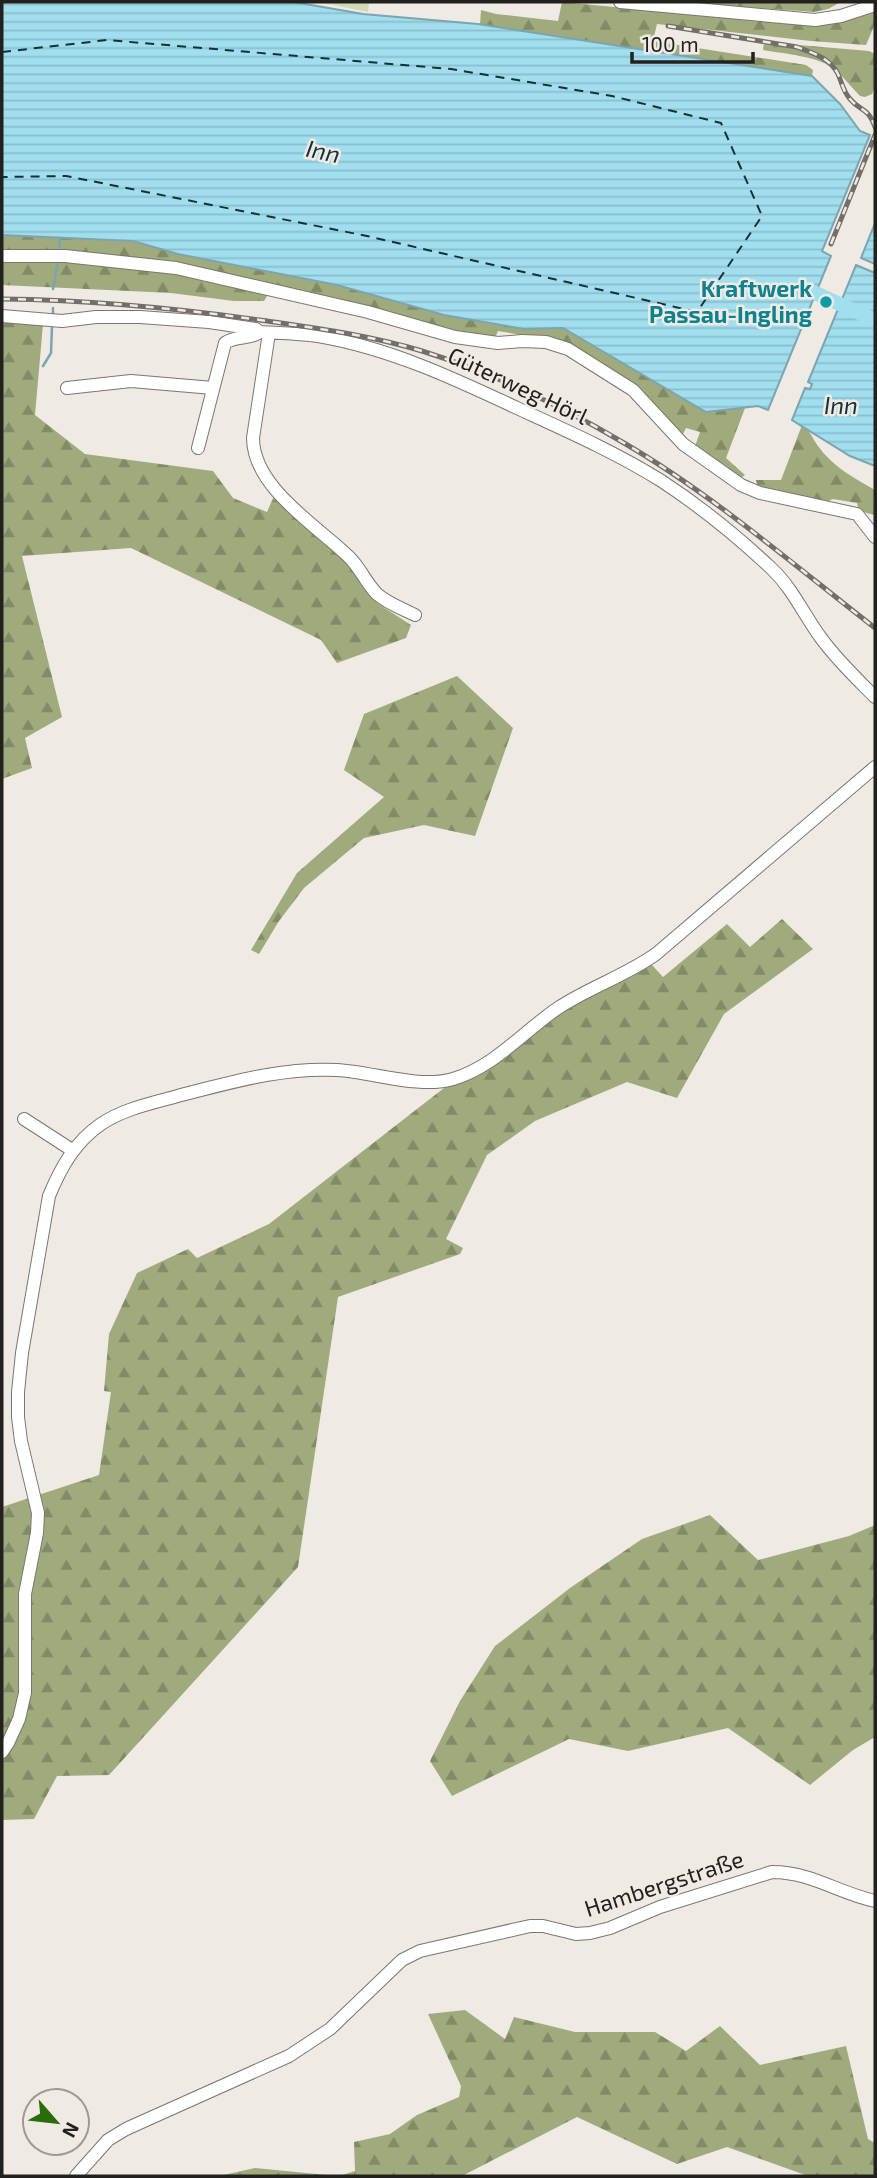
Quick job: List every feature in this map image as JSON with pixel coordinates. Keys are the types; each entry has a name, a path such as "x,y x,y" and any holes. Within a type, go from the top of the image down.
{"street":[{"path":"620,2 815,20 841,16 875,5"},
{"path":"2,256 65,256 176,268 369,312 455,337 498,343 546,342 568,349 633,390 683,444 741,485 760,493 857,514 875,537"},
{"name":"Güterweg Hörl","path":"2,316 62,321 96,317 140,317 209,322 256,329 264,333 317,336 384,352 416,363 547,422 659,480 694,504 773,570 794,595 820,637 839,661 875,697"},
{"path":"198,449 225,343 236,338 264,333 253,438 253,448 260,466 269,482 284,499 349,557 379,596 415,615"},
{"path":"67,388 131,382 213,388"},
{"path":"2,1752 19,1719 25,1693 25,1594 37,1533 35,1493 21,1441 18,1417 22,1353 50,1196 72,1150 101,1124 132,1108 276,1072 335,1070 421,1082 439,1082 464,1075 484,1065 559,1008 625,974 656,954 875,767"},
{"path":"24,1119 72,1150"},
{"name":"Hambergstraße","path":"76,2176 108,2140 126,2129 267,2067 309,2043 330,2029 402,1961 420,1951 530,1926 543,1926 576,1934 590,1933 610,1928 660,1906 772,1872 802,1875 875,1901"}],"green space":[{"path":"319,2 369,2 368,12"},
{"path":"562,2 814,26 848,20 875,10 875,24 866,45 657,24 653,41 806,65 813,70 812,76 480,25 481,10 558,21"},
{"path":"676,2 841,2 814,12"},
{"path":"764,42 869,51 875,54 875,86 872,94 860,96 837,71 821,62 763,50"},
{"path":"2,235 133,241 178,254 337,285 444,315 524,329 563,328 706,411 745,408 726,458 745,475 738,480 694,449 700,432 686,428 681,438 665,419 564,342 498,331 494,340 461,335 272,288 264,301 234,301 171,293 2,285"},
{"path":"2,321 43,324 35,415 85,454 213,471 233,498 267,512 273,498 347,559 377,603 411,625 406,638 337,663 321,640 131,548 22,556 62,717 25,738 32,768 2,779"},
{"path":"802,425 830,460 875,490 875,515 859,511 857,503 833,499 824,503 758,489 756,480 781,480"},
{"path":"457,676 513,728 475,836 424,825 364,838 304,888 259,954 251,950 297,873 384,797 344,770 364,714"},
{"path":"782,919 813,949 724,1014 677,1098 627,1082 535,1121 487,1155 446,1239 463,1248 460,1254 338,1297 298,1567 109,1775 57,1776 34,1819 2,1820 2,1507 99,1475 111,1392 104,1391 109,1334 137,1273 188,1249 197,1258 269,1224 444,1088 490,1063 572,1006 652,965 663,977 727,924 750,947"},
{"path":"710,1515 758,1560 849,1536 875,1525 875,1737 853,1750 810,1785 728,1728 628,1751 569,1739 452,1796 430,1761 460,1701 495,1646 570,1588 642,1539"},
{"path":"465,2010 505,2039 514,2017 575,2032 655,2032 686,2051 720,2026 760,2065 846,2046 868,2139 875,2143 875,2176 808,2176 727,2147 677,2164 577,2117 462,2176 339,2176 355,2171 354,2142 390,2134 417,2115 459,2097 461,2086 428,2014"},
{"path":"255,2168 337,2176 219,2176"}],"water":[{"path":"2,2 294,2 363,14 478,24 812,76 840,104 860,131 870,135 822,251 831,256 768,410 758,406 706,412 563,328 524,329 444,315 337,285 178,254 133,241 2,235"},
{"path":"875,223 875,264 861,258"},
{"name":"Inn","path":"856,265 875,273 875,466 850,456 792,420 805,388 810,389 812,384 808,382"}],"waterway":[{"path":"59,252 60,238"},
{"path":"53,289 58,261"},
{"name":"Inn","path":"800,286 875,320"},
{"path":"53,308 53,316"},
{"path":"43,366 51,353 52,326"}],"ferry route":[{"path":"2,52 107,40 451,69 612,96 721,123 762,216 697,312 367,236 66,176 2,177"}],"railway":[{"path":"668,26 797,47 815,54 835,68 848,96 867,113 875,127"},
{"path":"831,244 875,135"},
{"path":"2,299 131,305 301,326 402,345 474,369 575,416 657,463 752,531 875,628"}],"place":[{"name":"Kraftwerk Passau-Ingling","path":"826,302"}]}
